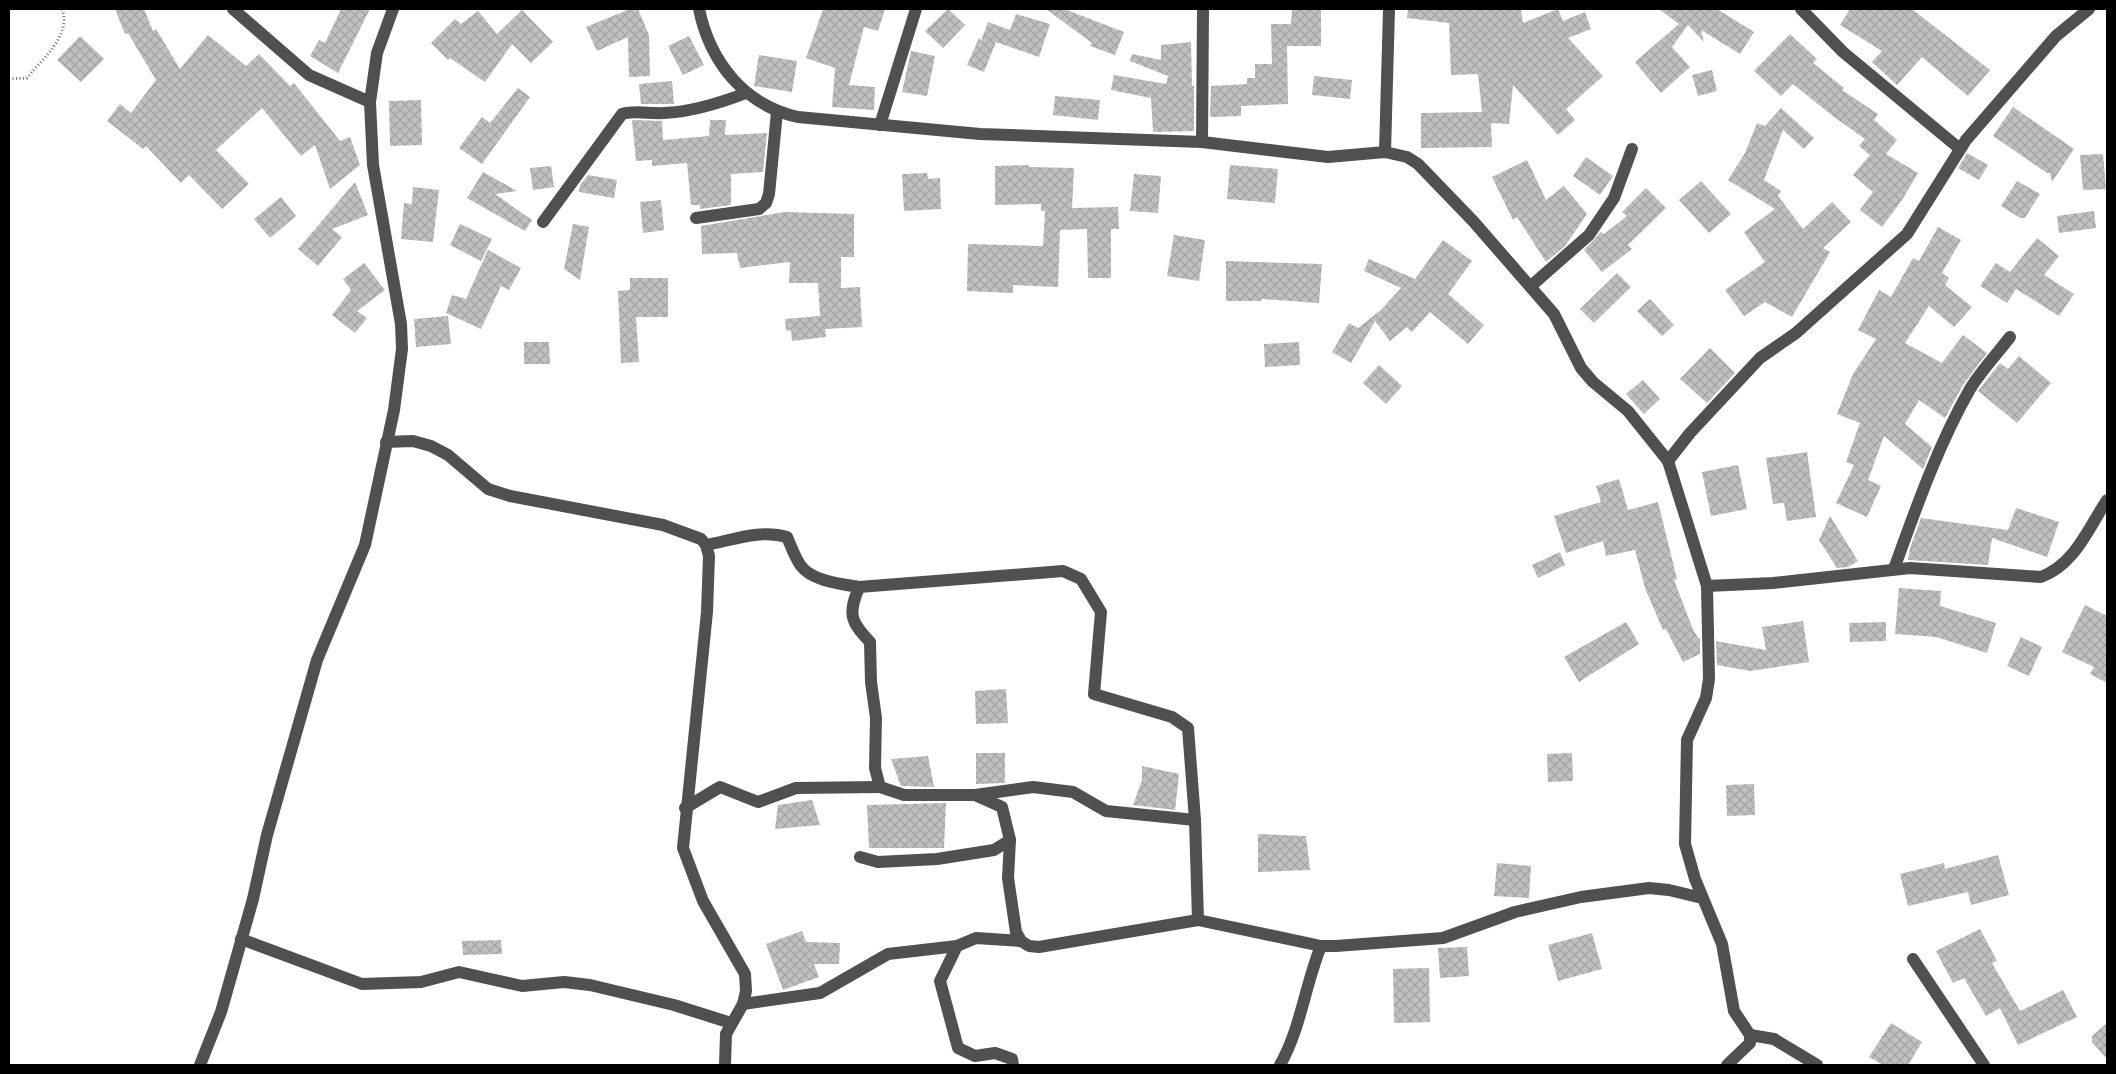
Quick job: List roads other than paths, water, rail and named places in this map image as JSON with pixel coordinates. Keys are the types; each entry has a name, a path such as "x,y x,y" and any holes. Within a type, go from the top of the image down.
{"street":[{"path":"233,9 309,75 370,102"},
{"path":"200,1065 221,1012 240,939 253,899 267,835 311,677 364,545 395,401 402,349 401,324 373,165 370,102 377,53 393,9"},
{"path":"699,9 704,34 726,71 746,93 777,112 798,117 980,134 1202,142 1328,157 1385,152 1407,157 1418,164 1531,286 1554,314 1581,368 1593,382 1628,411 1668,461 1707,586 1709,679 1706,698 1687,740 1685,844 1702,898 1722,944 1734,1011 1750,1035 1750,1043 1727,1065"},
{"path":"880,125 916,9"},
{"path":"1202,142 1203,9"},
{"path":"1385,152 1389,9"},
{"path":"1801,9 1843,52 1960,149"},
{"path":"1668,461 1690,433 1760,358 1796,334 1907,234 1960,149 2056,36 2089,9"},
{"path":"543,222 622,114 633,111 679,112 720,103 746,93"},
{"path":"696,218 759,209 766,203 769,194 777,112"},
{"path":"1531,286 1589,235 1614,198 1632,149"},
{"path":"1894,569 1916,508 1945,440 1971,388 2010,337"},
{"path":"386,442 413,441 430,446 448,455 488,489 510,496 663,526 702,539 706,546 709,556 707,612 683,848 703,900 745,974 746,991 743,1004 726,1034 725,1065"},
{"path":"1707,586 1773,583 1894,569 2041,577 2056,572 2069,560 2107,500"},
{"path":"706,546 762,533 775,533 788,537 800,564 806,571 838,584 859,587 1063,571 1081,579 1101,612 1094,694 1172,716 1188,728 1195,820 1198,920"},
{"path":"859,587 852,605 852,616 854,625 870,642 870,682 876,718 875,768 880,787"},
{"path":"686,808 720,787 758,802 796,788 880,787 904,795 975,795 1033,787 1072,792 1106,810 1195,820"},
{"path":"975,795 1002,807 1010,840 1008,878 1016,932 1021,942"},
{"path":"860,857 878,862 937,859 994,850 1010,840"},
{"path":"743,1004 820,993 888,954 957,946 976,938 1021,942 1029,946 1039,947 1198,920 1321,946 1442,938 1455,935 1515,912 1581,898 1649,888 1669,890 1702,898"},
{"path":"240,939 362,984 421,982 459,972 522,986 573,983 674,1004 731,1024"},
{"path":"957,946 940,981 958,1048 975,1056 995,1053 1012,1059 1013,1065"},
{"path":"1280,1065 1296,1032 1311,972 1321,946"},
{"path":"1913,959 1984,1065"},
{"path":"1750,1035 1774,1038 1817,1065"}]}
